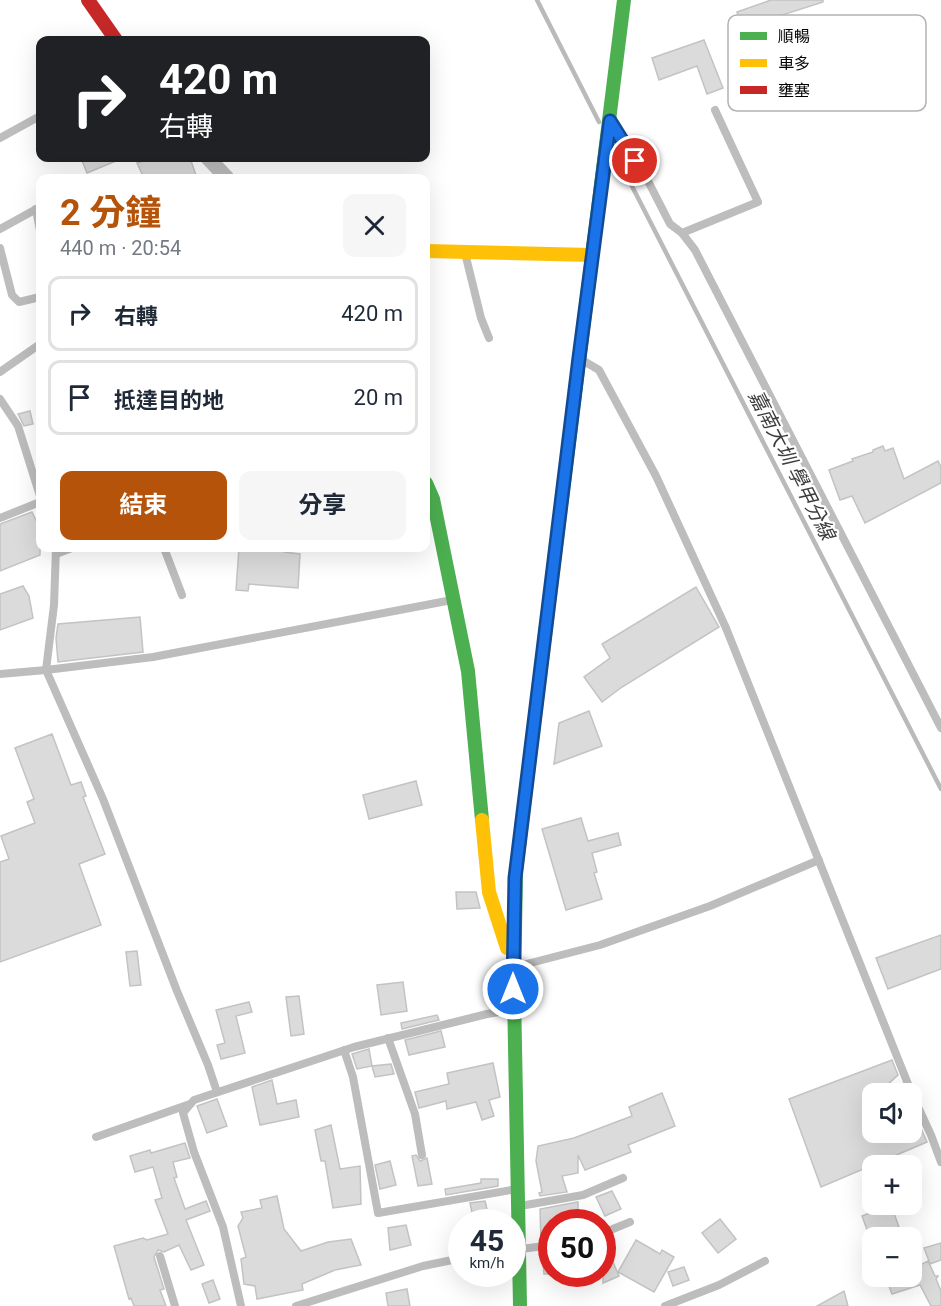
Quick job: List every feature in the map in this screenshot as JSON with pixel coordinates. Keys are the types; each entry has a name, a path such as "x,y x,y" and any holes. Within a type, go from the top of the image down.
{"main road":[{"path":"88,0 113,36"},
{"path":"518,1209 513,1010 515,878 624,0"},
{"path":"430,251 592,255"},
{"path":"430,492 468,671 489,892 514,968"},
{"path":"518,1287 520,1306"}],"street":[{"path":"212,162 223,174"}],"lane":[{"path":"682,233 758,202 715,110"},
{"path":"0,138 36,118"},
{"path":"610,121 648,181 670,224 682,233 700,261 941,728"},
{"path":"0,229 36,209"},
{"path":"0,248 12,295 19,302 36,298"},
{"path":"465,252 481,318 489,338"},
{"path":"0,372 36,347"},
{"path":"579,358 599,370 656,476 726,628 908,1083"},
{"path":"0,399 18,426 36,483"},
{"path":"0,518 36,504"},
{"path":"56,552 54,605 46,670 103,800 208,1065 216,1092"},
{"path":"166,552 182,595"},
{"path":"0,674 153,657 454,600"},
{"path":"514,968 600,945 710,906 819,860"},
{"path":"241,1306 223,1227 194,1152 183,1113 190,1104 194,1100 216,1092 344,1050 487,1014 513,1010"},
{"path":"388,1038 415,1114 422,1155"},
{"path":"344,1050 353,1077 378,1213 519,1189"},
{"path":"96,1137 190,1104"},
{"path":"922,1116 941,1162"},
{"path":"518,1206 583,1195 623,1178"},
{"path":"616,1228 630,1222"},
{"path":"160,1257 175,1306"},
{"path":"296,1306 423,1266 448,1261"},
{"path":"665,1306 719,1285 765,1261"}],"building":[{"path":"771,0 823,0 823,2 782,15 738,15 737,12"},
{"path":"704,40 723,88 707,94 697,66 659,80 652,58"},
{"path":"83,162 113,162 87,173"},
{"path":"191,162 196,174 142,174 137,163"},
{"path":"30,411 33,424 24,426 18,414"},
{"path":"883,446 885,451 893,448 904,479 938,461 941,467 941,483 865,523 852,496 840,500 829,470"},
{"path":"32,512 36,520 36,552 40,552 40,555 0,571 0,524"},
{"path":"239,552 300,554 298,588 249,584 248,591 236,590"},
{"path":"23,586 29,596 33,618 0,630 0,594"},
{"path":"696,587 719,627 622,687 602,702 584,677 610,658 602,644"},
{"path":"140,617 143,652 58,662 56,638 58,624"},
{"path":"589,711 602,746 554,764 559,723"},
{"path":"52,734 71,785 81,782 86,796 83,797 105,854 79,864 101,925 0,962 0,862 9,859 1,836 35,823 27,802 34,799 15,748"},
{"path":"416,781 422,805 369,819 363,795"},
{"path":"581,818 588,841 618,833 621,845 592,853 597,872 594,873 602,899 566,910 542,829"},
{"path":"456,892 476,892 480,908 457,909"},
{"path":"941,935 941,969 888,989 876,958"},
{"path":"137,951 141,985 130,986 126,952"},
{"path":"403,982 407,1011 381,1015 377,985"},
{"path":"299,996 304,1034 291,1036 286,997"},
{"path":"249,1002 252,1012 236,1016 245,1053 221,1059 217,1045 225,1043 216,1010"},
{"path":"437,1015 439,1020 402,1029 401,1023"},
{"path":"441,1031 445,1047 409,1055 405,1040"},
{"path":"369,1049 372,1066 357,1069 352,1054"},
{"path":"892,1060 898,1075 889,1083 862,1083 862,1143 922,1143 922,1131 927,1142 896,1155 862,1155 862,1170 821,1187 789,1099"},
{"path":"493,1063 500,1097 489,1100 494,1116 482,1120 476,1102 447,1109 446,1101 419,1108 415,1092 449,1084 447,1073"},
{"path":"391,1064 394,1074 375,1077 372,1066"},
{"path":"272,1080 277,1104 296,1100 299,1117 260,1125 252,1087"},
{"path":"662,1093 675,1126 628,1145 631,1152 585,1170 578,1155 578,1173 562,1176 567,1192 540,1196 539,1193 542,1192 536,1161 538,1146 574,1138 632,1116 629,1107"},
{"path":"217,1099 227,1126 207,1133 197,1106"},
{"path":"331,1125 340,1169 360,1166 361,1204 333,1208 325,1161 321,1161 315,1130"},
{"path":"185,1143 190,1158 173,1162 177,1177 174,1178 185,1209 206,1201 210,1211 186,1220 204,1265 191,1270 179,1245 164,1252 158,1250 154,1257 164,1289 160,1290 166,1306 134,1306 131,1298 129,1299 114,1246 168,1234 155,1200 162,1198 153,1167 135,1172 130,1156 150,1150 151,1153"},
{"path":"416,1155 420,1161 427,1158 432,1184 418,1186 412,1156"},
{"path":"390,1161 396,1185 380,1189 375,1165"},
{"path":"481,1179 498,1179 498,1186 446,1195 445,1189 481,1183"},
{"path":"612,1191 621,1209 616,1211 616,1209 602,1209 596,1197"},
{"path":"277,1196 284,1229 301,1251 328,1242 351,1239 361,1265 335,1270 302,1284 303,1290 257,1299 255,1286 244,1284 241,1259 246,1257 238,1226 243,1218 241,1212 262,1208 260,1200"},
{"path":"485,1201 487,1209 471,1209 470,1203"},
{"path":"578,1202 578,1209 540,1209"},
{"path":"895,1215 899,1227 866,1227 862,1216"},
{"path":"720,1219 736,1239 718,1253 702,1233"},
{"path":"406,1225 411,1245 390,1250 388,1228"},
{"path":"636,1240 660,1254 662,1250 674,1257 654,1292 618,1272"},
{"path":"941,1243 941,1260 930,1264 924,1248"},
{"path":"928,1261 935,1276 938,1276 936,1279 941,1291 941,1306 931,1306 921,1287 922,1264"},
{"path":"684,1267 689,1280 673,1286 668,1272"},
{"path":"213,1280 220,1299 209,1303 202,1284"},
{"path":"889,1287 914,1287 892,1294"},
{"path":"407,1289 410,1306 388,1306 386,1293"},
{"path":"844,1291 848,1306 817,1306"}],"waterway":[{"name":"嘉南大圳 學甲分線","path":"537,0 599,122"},
{"name":"嘉南大圳 學甲分線","path":"616,155 941,789"}],"traffic: fast":[{"path":"562,498 624,0"},
{"path":"430,492 468,671 482,820"},
{"path":"516,871 514,994 520,1306"}],"traffic: slow":[{"path":"430,251 592,255"},
{"path":"516,871 562,498"},
{"path":"482,820 489,892 507,948"}],"traffic: jam":[{"path":"88,0 113,36"}],"route":[{"path":"513,989 515,878 610,121 635,161"}]}
